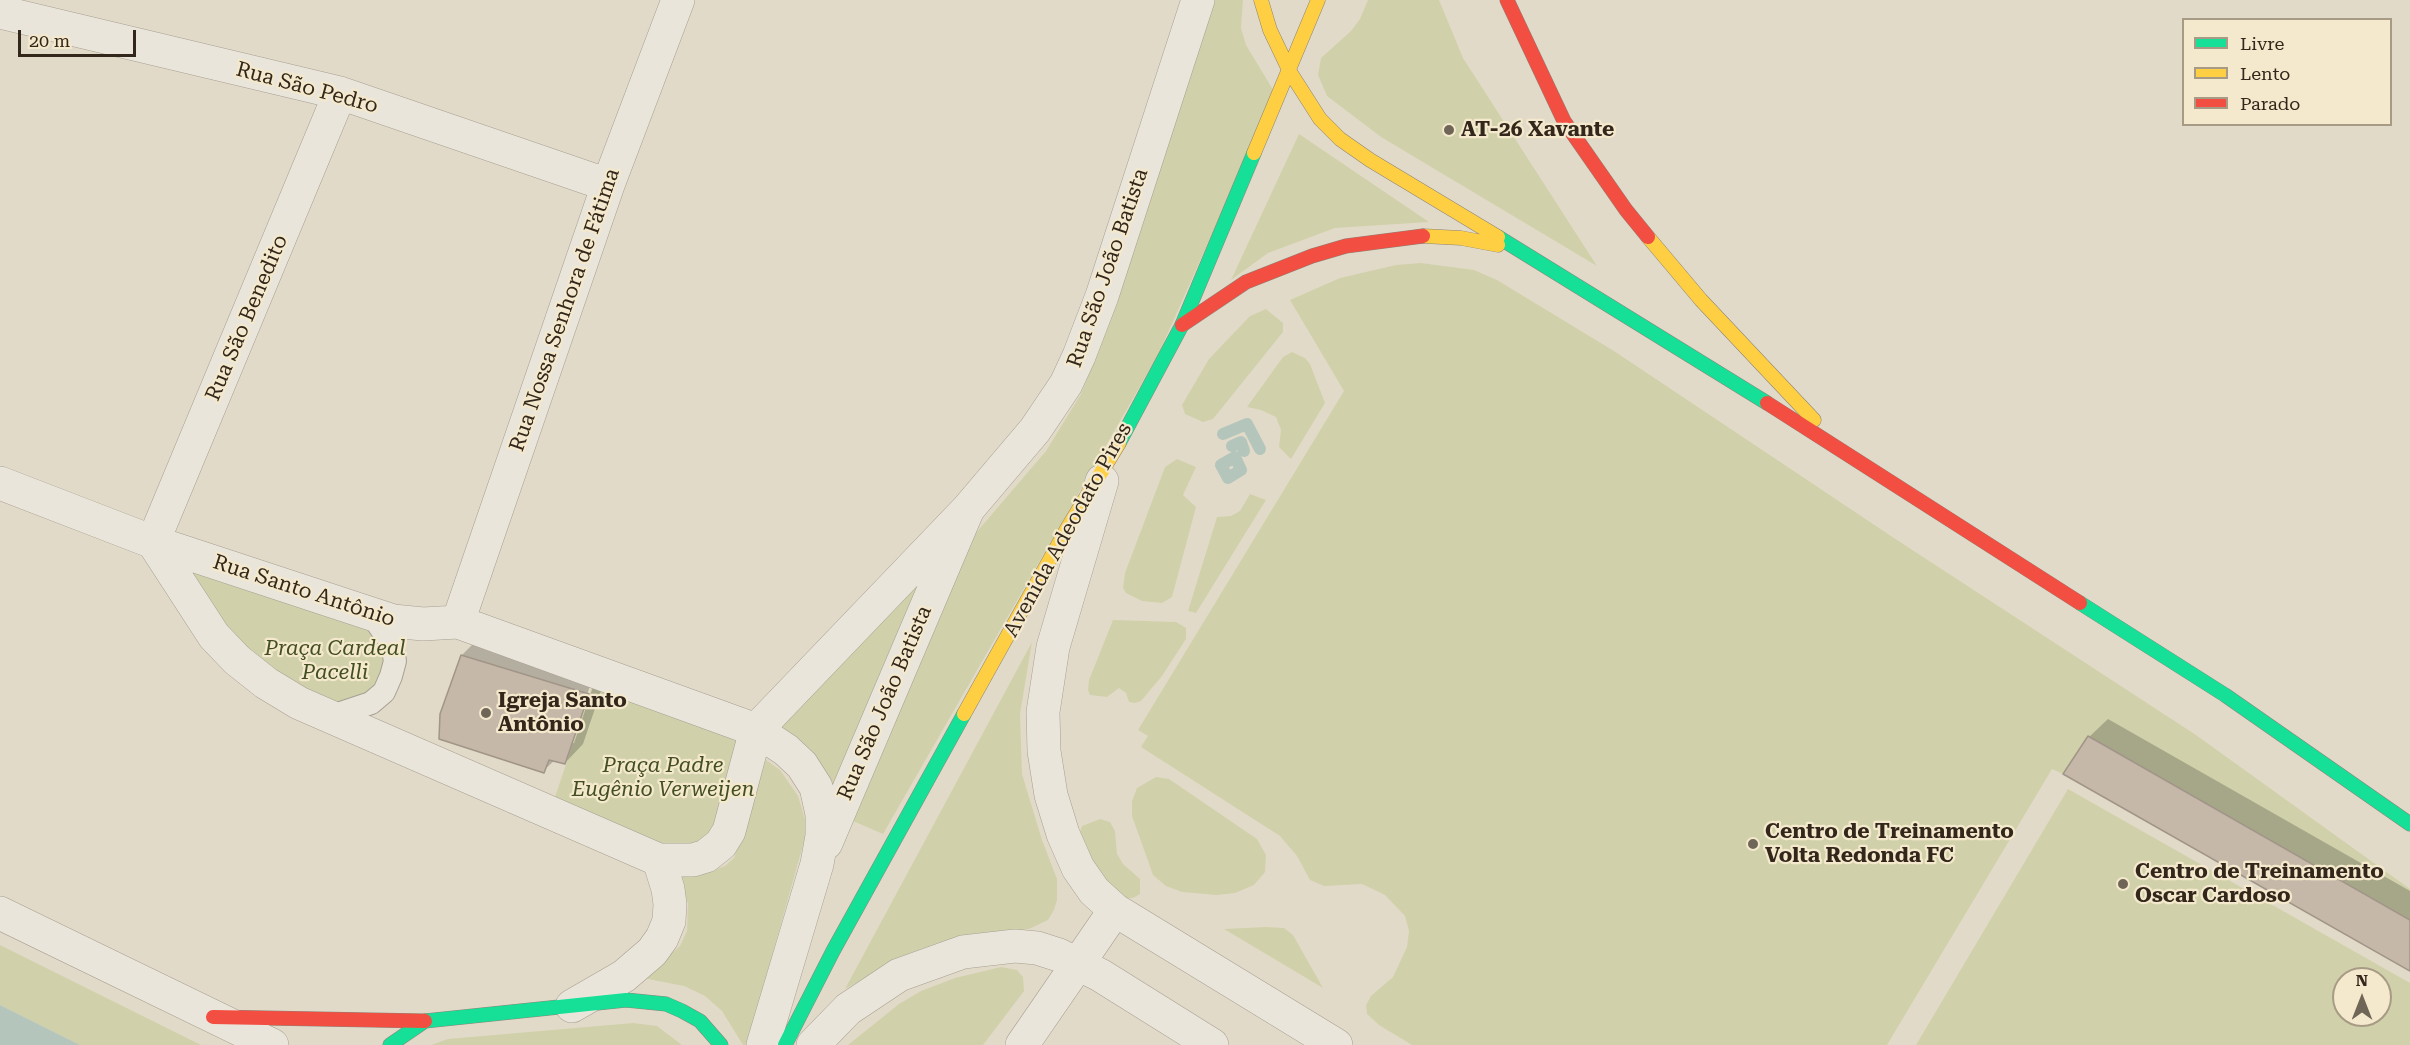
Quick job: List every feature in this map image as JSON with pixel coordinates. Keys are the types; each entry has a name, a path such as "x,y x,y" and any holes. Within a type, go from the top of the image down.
{"main road":[{"path":"1261,0 1270,30 1290,72 1320,119 1340,139 1370,160 1658,334 2225,695 2410,824"},
{"name":"Avenida Adeodato Pires","path":"785,1045 833,951 1063,537 1106,468 1182,325 1290,72 1318,0"},
{"path":"1507,0 1564,121 1626,210 1701,300 1848,457"},
{"path":"1182,325 1246,282 1312,255 1346,246 1386,238 1418,236 1461,238 1520,250"},
{"path":"213,1017 425,1021 626,1000 666,1004 700,1021 721,1045"},
{"path":"390,1045 425,1021"}],"street":[{"name":"Rua Nossa Senhora de Fátima","path":"458,622 608,184 678,0"},
{"name":"Rua São João Batista","path":"658,860 693,860 706,856 721,844 736,811 756,730 968,509 1035,430 1066,384 1102,296 1198,0"},
{"name":"Rua São Pedro","path":"1,14 340,93 608,184"},
{"name":"Rua São Benedito","path":"153,542 340,93"},
{"path":"1106,468 1053,647 1043,712 1044,751 1051,795 1063,834 1078,868 1094,891 1115,910 1336,1045"},
{"name":"Rua Santo Antônio","path":"0,483 153,542 371,614 415,624 458,622 756,730 786,750 802,765 816,787 822,814 817,864 763,1045"},
{"name":"Rua São João Batista","path":"817,864 968,509"},
{"path":"153,542 214,636 237,660 266,683 299,703 658,860 668,889 670,904 669,921 662,938 652,952 624,976 572,1006"},
{"path":"1022,1045 1115,910"},
{"path":"0,913 272,1045"},
{"path":"813,1045 848,1009 872,991 909,971 963,952 992,946 1037,948 1077,964 1100,975 1212,1045"}],"lane":[{"path":"332,716 371,703 384,692 391,676 395,661 392,645 371,614"}],"green space":[{"path":"1210,0 1243,0 1241,28 1246,45 1275,93 1158,355 883,834 853,821 969,541 1046,451 1081,394 1095,359"},
{"path":"1368,0 1439,0 1463,58 1597,266 1381,137 1327,96 1318,75 1321,58 1351,31 1360,19"},
{"path":"1299,134 1429,222 1335,228 1268,253 1231,280"},
{"path":"1421,263 1474,270 1497,280 1614,351 1894,538 2196,735 2410,889 2410,920 2088,736 2063,774 2052,769 1887,1045 1412,1045 1379,1025 1367,1014 1366,1005 1371,996 1393,977 1407,947 1409,931 1405,916 1385,895 1362,884 1324,886 1310,880 1297,856 1280,836 1141,747 1148,736 1138,730 1344,391 1290,300 1340,278 1396,265"},
{"path":"1266,309 1283,323 1283,332 1213,419 1203,422 1185,414 1182,405 1209,359 1250,316"},
{"path":"1292,352 1305,358 1310,364 1325,403 1291,459 1279,447 1281,430 1276,417 1247,407 1283,357"},
{"path":"1177,459 1196,467 1183,495 1196,507 1172,597 1162,603 1142,601 1126,593 1123,588 1125,573 1165,467"},
{"path":"1250,494 1266,500 1196,613 1188,611 1217,517 1231,516 1240,511"},
{"path":"938,557 835,806 824,772 812,751 797,737 775,726"},
{"name":"Praça Cardeal Pacelli","path":"177,559 371,624 387,660 374,693 337,708 245,656"},
{"path":"1113,620 1176,622 1186,628 1186,639 1162,676 1141,701 1135,703 1129,702 1126,693 1119,688 1107,697 1090,695 1088,690 1089,680"},
{"path":"1032,642 1020,714 1022,774 1042,840 1057,879 1057,900 1054,910 1048,920 1029,929 973,934 910,953 845,989"},
{"name":"Praça Padre Eugênio Verweijen","path":"595,678 742,736 724,828 688,855 552,806"},
{"path":"766,760 780,770 798,796 805,819 805,838 747,1045 743,1045 722,1011 705,996 684,986 643,978 680,946 687,931 688,904 679,872 714,870 725,866 734,858"},
{"path":"1156,777 1169,779 1257,839 1266,855 1265,872 1254,885 1235,893 1217,895 1182,892 1166,886 1153,875 1132,816 1132,801 1137,788"},
{"name":"Centro de Treinamento Oscar Cardoso","path":"2068,789 2382,967 2332,967 2332,1027 2392,1027 2392,973 2410,983 2410,1045 1916,1045"},
{"path":"1100,819 1110,822 1115,831 1117,854 1123,864 1140,879 1140,894 1133,898 1125,898 1106,883 1078,837 1082,826"},
{"path":"1284,928 1293,935 1323,988 1224,929"},
{"path":"0,945 201,1045 80,1045 0,1005"},
{"path":"1001,967 1017,970 1023,977 1024,991 983,1045 848,1045 899,1004 921,991 955,978"},
{"path":"633,1023 657,1026 682,1045 431,1045 448,1039"}],"shaded area":[{"path":"0,1005 80,1045 0,1045"}],"building":[{"path":"461,655 589,694 565,764 549,760 544,773 439,739 440,714"},
{"path":"2088,736 2410,920 2410,971 2063,774"}],"waterway":[{"path":"1223,434 1247,424 1260,449"},
{"path":"1232,446 1241,442 1244,451"},
{"path":"1235,457 1241,470 1228,478 1221,465 1235,457"}],"traffic: fast":[{"path":"1119,443 1182,325 1254,153"},
{"path":"1498,237 1767,403"},
{"path":"2080,603 2225,695 2410,824"},
{"path":"785,1045 833,951 964,714"},
{"path":"390,1045 425,1021 626,1000 666,1004 682,1011 700,1021 721,1045"}],"traffic: slow":[{"path":"1261,0 1270,30 1290,72 1320,119 1340,139 1370,160 1498,237"},
{"path":"1254,153 1318,0"},
{"path":"1423,236 1461,238 1498,245"},
{"path":"1648,237 1701,300 1814,420"},
{"path":"964,714 1068,527 1119,443"}],"traffic: jam":[{"path":"1507,0 1564,121 1626,210 1648,237"},
{"path":"1182,325 1246,282 1312,256 1346,246 1423,236"},
{"path":"1767,403 2080,603"},
{"path":"213,1017 425,1021"}],"place":[{"name":"AT-26 Xavante","path":"1449,130"},
{"name":"Igreja Santo Antônio","path":"486,713"},
{"name":"Centro de Treinamento Volta Redonda FC","path":"1753,844"},
{"name":"Centro de Treinamento Oscar Cardoso","path":"2123,884"}]}
